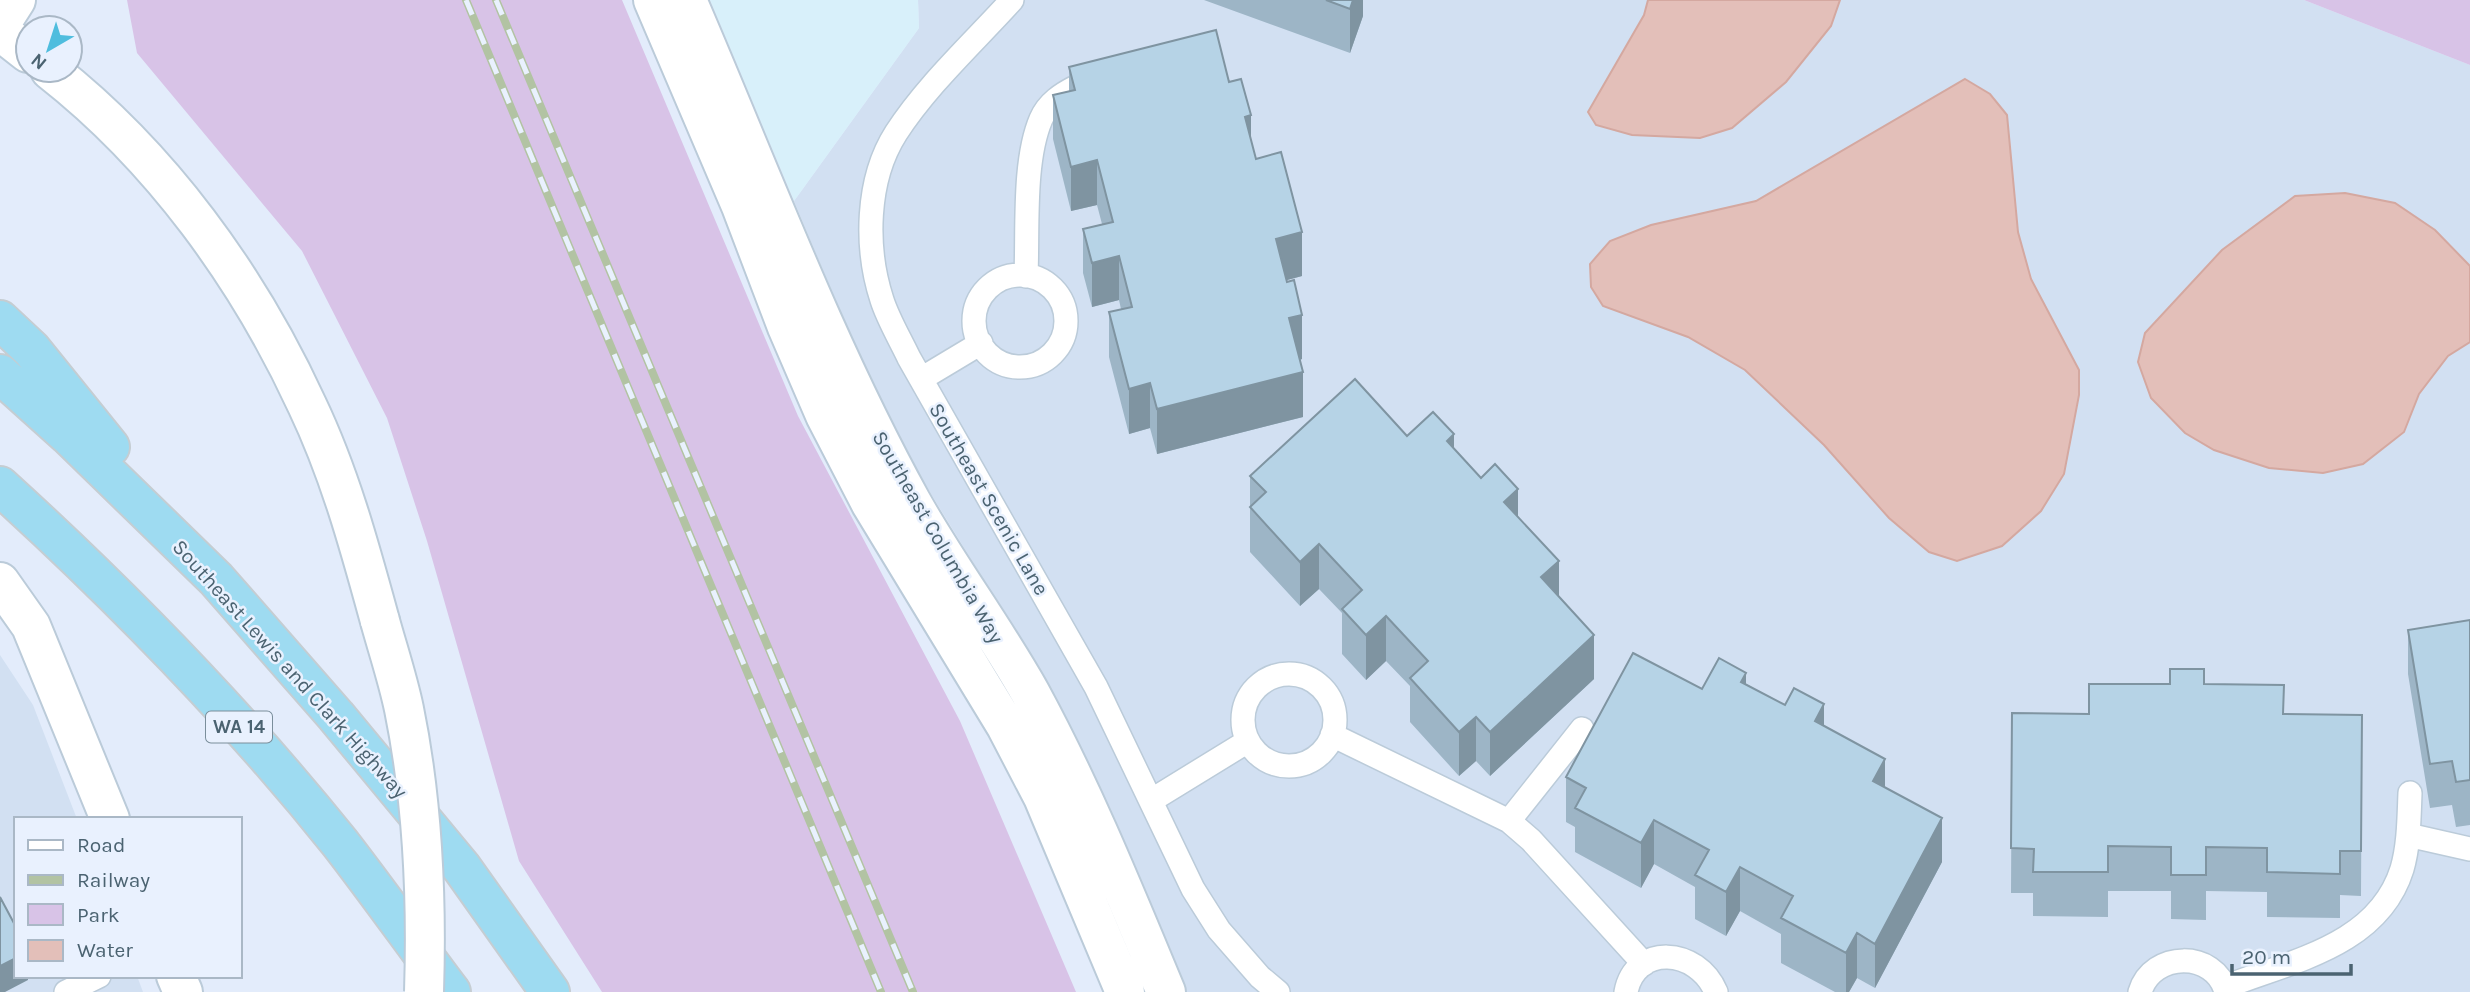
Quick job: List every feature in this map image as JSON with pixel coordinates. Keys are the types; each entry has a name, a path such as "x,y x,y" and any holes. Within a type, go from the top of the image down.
{"highway":[{"path":"0,320 31,349 216,579"},
{"name":"Southeast Lewis and Clark Highway","path":"0,374 68,435 216,579 336,716 461,867 550,992"},
{"name":"WA 14","path":"0,486 201,684 339,843 451,992"}],"street":[{"path":"0,26 16,0"},
{"name":"Southeast Columbia Way","path":"653,0 741,205 787,327 825,415 871,504 1006,726 1043,797 1125,992"},
{"name":"Southeast Columbia Way","path":"687,0 824,322 870,420 912,502 1029,691 1072,772 1166,992"},
{"path":"0,31 14,42"},
{"path":"67,84 107,118 162,177 215,245 262,319 307,405 350,514 404,709 416,794 426,905 424,992"},
{"path":"0,582 31,626 109,817"}],"lane":[{"name":"Southeast Scenic Lane","path":"1012,0 895,135 875,184 873,264 882,301 921,379 1096,688 1153,800 1193,889 1219,930 1260,977 1278,992"},
{"path":"1026,276 1032,157 1041,118 1058,97 1078,86 1102,80"},
{"path":"1010,276 1026,276 1054,290 1066,319 1064,335 1056,349 1037,363 1014,367 998,362 981,343 974,323 976,307 983,293 995,282 1010,276"},
{"path":"921,379 981,343"},
{"path":"1295,674 1323,689 1331,703 1335,719 1332,735 1325,749 1314,760 1283,766 1267,761 1248,741 1242,722 1245,706 1252,692 1279,675 1295,674"},
{"path":"1509,821 1582,729"},
{"path":"1332,735 1509,821 1531,840 1644,964"},
{"path":"1153,800 1248,741"},
{"path":"2140,992 2150,974 2162,965 2176,960 2205,966 2217,975 2226,990 2344,941 2367,925 2391,895 2402,868 2408,835 2410,793"},
{"path":"2408,835 2470,849"},
{"path":"1626,992 1634,974 1644,964 1658,958 1687,960 1700,967 1716,992"},
{"path":"66,992 95,978"}],"shaded area":[{"path":"710,0 918,0 919,28 794,201"},
{"path":"918,0 2304,0 2470,65 2470,992 1186,992 1077,740 1028,652 920,476 861,362 794,201 919,28"},
{"path":"0,655 33,705 76,817 14,817 14,978 138,978 143,992 0,992"}],"green space":[{"path":"127,0 622,0 798,416 960,721 1076,992 602,992 519,861 427,541 387,418 302,251 137,53"},
{"path":"2304,0 2470,0 2470,65"}],"water":[{"path":"1648,0 1840,0 1831,26 1786,82 1732,128 1700,138 1632,135 1596,125 1588,112 1644,15"},
{"path":"1965,79 1990,94 2007,115 2018,232 2031,279 2079,370 2079,395 2064,474 2041,511 2002,546 1957,561 1929,552 1889,518 1824,445 1745,370 1688,337 1603,306 1591,287 1590,264 1610,241 1651,225 1756,201"},
{"path":"2345,193 2395,203 2435,230 2470,266 2470,342 2448,356 2419,394 2404,432 2363,464 2323,473 2269,468 2214,450 2185,433 2151,398 2138,362 2145,333 2222,250 2295,196"}],"building":[{"path":"1326,0 1353,0 1350,9"},
{"path":"1216,30 1229,82 1241,79 1251,115 1245,117 1256,159 1281,152 1302,232 1276,239 1287,282 1294,280 1302,315 1289,318 1303,372 1157,409 1150,383 1129,389 1109,312 1132,307 1119,256 1092,263 1083,229 1113,222 1097,160 1071,167 1053,95 1075,90 1069,67"},
{"path":"1355,379 1407,436 1433,412 1454,434 1447,441 1481,478 1495,464 1518,489 1504,502 1559,561 1541,577 1594,635 1490,732 1476,717 1459,732 1410,678 1428,661 1386,616 1366,635 1342,609 1362,590 1319,544 1300,562 1250,507 1266,492 1250,476"},
{"path":"2470,620 2470,780 2456,782 2452,761 2430,764 2408,630"},
{"path":"1633,653 1702,689 1719,658 1746,673 1741,682 1785,705 1794,688 1824,704 1815,721 1885,759 1873,781 1942,818 1875,944 1857,933 1846,953 1781,918 1793,896 1740,867 1726,892 1695,875 1709,850 1654,820 1641,843 1575,808 1586,788 1566,777"},
{"path":"2170,669 2204,669 2204,684 2284,685 2283,714 2362,715 2361,851 2340,851 2340,874 2267,872 2267,848 2206,847 2206,875 2171,875 2171,847 2108,846 2108,872 2033,872 2034,849 2011,848 2012,713 2089,714 2089,684 2170,684"},
{"path":"0,897 14,923 14,959 0,966"}],"railway":[{"path":"466,0 881,992"},
{"path":"496,0 913,992"}]}
